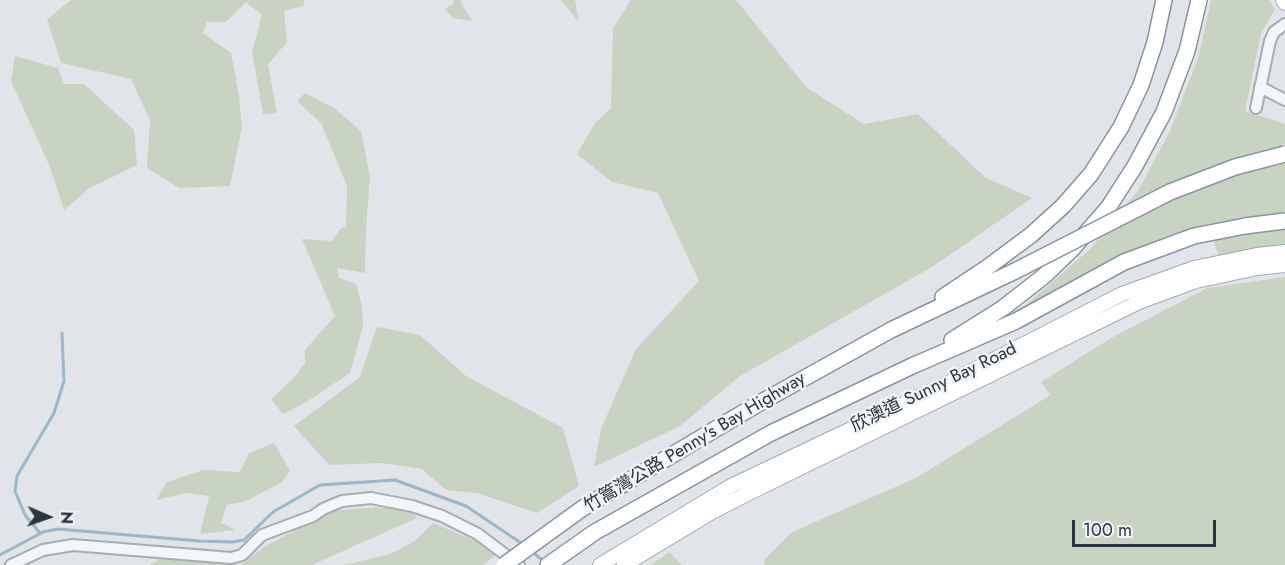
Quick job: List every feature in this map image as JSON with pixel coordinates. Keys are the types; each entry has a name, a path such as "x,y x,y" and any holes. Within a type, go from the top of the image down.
{"highway":[{"path":"891,330 1016,247 1049,220 1083,183 1112,144 1131,108 1149,62 1164,0"},
{"path":"912,366 1003,308 1031,287 1072,249 1108,208 1135,166 1164,112 1187,51 1199,0"},
{"path":"891,330 1015,271 1170,192 1235,167 1285,154"},
{"path":"912,366 1016,321 1124,262 1171,243 1218,231 1285,221"},
{"name":"竹篙灣公路 Penny's Bay Highway","path":"504,565 583,508 756,405 891,330"},
{"name":"竹篙灣公路 Penny's Bay Highway","path":"548,565 596,532 771,433 912,366"}],"main road":[{"name":"欣澳道 Sunny Bay Road","path":"624,565 640,548 731,486 959,377 1122,294 1194,268 1257,255 1285,252"},
{"name":"欣澳道 Sunny Bay Road","path":"600,565 640,548 1139,302 1204,279 1257,268 1285,265"}],"lane":[{"path":"1256,108 1270,41 1274,32 1285,24"},
{"path":"1260,87 1285,100"},
{"path":"11,565 43,550 73,545 231,558 242,555 262,535 313,516 332,505 342,501 371,498 412,506 442,516 478,534 519,565"}],"green space":[{"path":"71,0 305,0 303,6 284,11 287,42 268,64 277,113 263,114 252,52 262,15 246,2 226,22 207,22 203,33 231,53 239,96 242,127 230,186 179,188 147,168 150,120 131,79 61,63 47,19"},
{"path":"454,0 461,0 473,21 453,18 445,9 454,3"},
{"path":"561,0 575,0 579,22"},
{"path":"631,0 736,0 807,88 864,124 918,114 986,178 1032,198 932,267 740,376 680,426 594,467 601,429 636,349 699,281 658,193 612,182 577,154 595,123 611,108 613,28"},
{"path":"1211,0 1269,0 1275,9 1261,34 1245,111 1285,124 1285,245 1218,255 1209,223 1159,239 1107,261 1025,306 1091,248 1138,191 1170,131 1199,55"},
{"path":"15,56 58,68 64,84 84,84 134,130 137,165 90,188 64,210 50,167 11,81"},
{"path":"305,93 334,108 361,131 370,177 365,273 337,268 339,278 356,284 362,306 363,326 350,373 305,403 283,414 271,399 293,379 305,363 305,350 335,316 302,239 332,241 341,228 346,227 347,186 321,123 297,101"},
{"path":"1285,277 1285,565 764,565 765,559 792,532 916,478 1050,395 1041,382 1113,337 1207,288"},
{"path":"377,327 420,335 466,376 563,428 579,486 537,513 477,493 446,490 422,469 382,463 329,465 294,426 360,377"},
{"path":"274,443 290,471 282,482 246,501 227,505 221,523 236,530 200,534 209,496 187,493 156,500 167,482 203,470 240,472 249,453"},
{"path":"383,507 409,510 417,518 312,565 240,565 266,546 326,511"},
{"path":"433,523 500,551 484,565 344,565 390,554 415,541"},
{"path":"669,552 682,565 651,565"},
{"path":"185,557 225,561 235,565 150,565 160,559"}],"waterway":[{"path":"40,533 25,515 15,491 17,476 54,413 64,381 62,333"},
{"path":"0,555 43,532 58,529 199,541 244,540 273,512 320,485 395,480 466,506 524,545"},
{"path":"531,551 545,562"}]}
